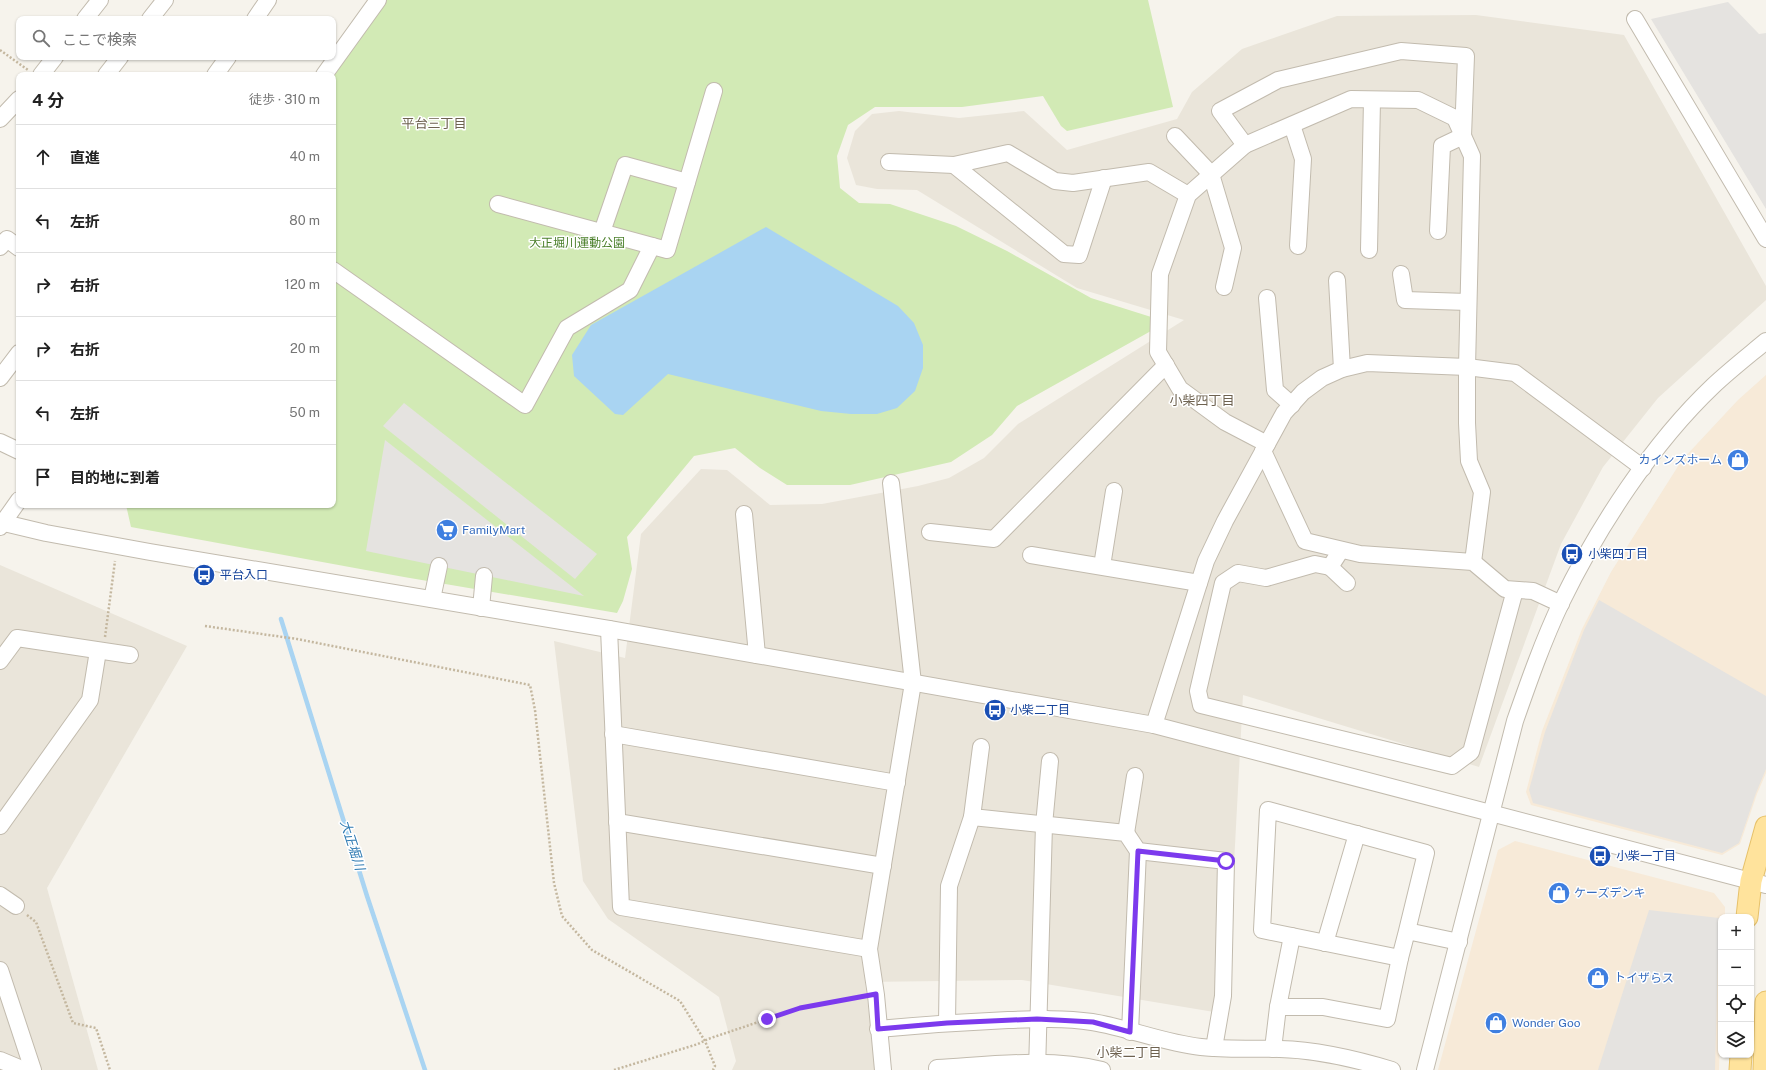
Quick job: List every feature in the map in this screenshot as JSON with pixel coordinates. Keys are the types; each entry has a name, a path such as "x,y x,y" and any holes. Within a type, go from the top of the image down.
{"main road":[{"path":"1748,914 1758,883 1766,827"},
{"path":"1764,1070 1766,1002"},
{"path":"1740,1070 1741,1058"}],"street":[{"path":"87,16 100,0"},
{"path":"152,16 165,0"},
{"path":"257,16 268,0"},
{"path":"336,57 374,1"},
{"path":"1635,19 1766,239"},
{"path":"1245,145 1220,111 1278,80 1401,51 1466,56 1463,136"},
{"path":"36,72 51,60"},
{"path":"108,72 118,60"},
{"path":"217,72 226,60"},
{"path":"326,72 334,60"},
{"path":"498,204 667,250 714,91"},
{"path":"1473,562 1482,492 1469,461 1467,367 1472,156 1455,118 1418,100 1351,99 1245,145 1188,195 1160,274 1158,352 1180,389 1225,422 1265,447 1305,541 1360,554 1473,562 1505,589 1533,591 1561,604"},
{"path":"1369,250 1372,100"},
{"path":"0,120 16,102"},
{"path":"1292,125 1304,160 1298,246"},
{"path":"1175,136 1211,174 1233,248 1224,287"},
{"path":"1438,231 1442,146 1463,136"},
{"path":"889,162 954,165 1008,153 1055,181 1073,182 1149,172 1188,195"},
{"path":"602,232 625,165 687,182"},
{"path":"954,165 1064,254 1079,255 1104,178"},
{"path":"0,247 7,239 16,246"},
{"path":"336,272 525,405 567,328 630,290 652,246"},
{"path":"1401,274 1405,300 1468,302"},
{"path":"1337,280 1342,369"},
{"path":"1267,298 1275,390 1292,404"},
{"path":"1425,1070 1515,721 1533,670 1561,604 1603,525 1663,442 1712,387 1766,341"},
{"path":"0,378 16,357"},
{"path":"1154,725 1206,561 1225,521 1284,413 1303,392 1322,378 1342,369 1367,363 1467,367 1515,372 1643,468"},
{"path":"930,532 994,539 1166,365"},
{"path":"0,442 16,449"},
{"path":"883,1070 878,1029 876,994 869,949 913,682 891,483"},
{"path":"1102,566 1114,491"},
{"path":"16,504 1,524 117,546 757,655 1154,725 1758,883"},
{"path":"744,514 757,655"},
{"path":"1330,566 1342,550"},
{"path":"1031,555 1199,583"},
{"path":"1347,583 1330,566 1315,564 1266,578 1238,573 1223,583 1198,691 1201,705 1452,766 1471,752 1515,590"},
{"path":"432,599 439,566"},
{"path":"481,608 484,576"},
{"path":"609,630 620,907 869,949"},
{"path":"0,661 16,638 101,652 130,655"},
{"path":"0,826 90,700 101,652"},
{"path":"614,734 897,783"},
{"path":"947,1023 949,886 972,817 981,747"},
{"path":"1037,1067 1037,1019 1044,825 1050,761"},
{"path":"1130,1032 1138,851 1126,833 1135,776"},
{"path":"1278,1007 1323,1007 1387,1019 1406,930 1426,853 1268,810 1262,930 1400,958"},
{"path":"972,817 1126,833"},
{"path":"617,822 883,866"},
{"path":"1325,942 1357,834"},
{"path":"1138,851 1226,861 1222,996 1214,1048"},
{"path":"0,895 16,906"},
{"path":"1406,930 1459,942"},
{"path":"1273,1049 1278,1007 1292,936"},
{"path":"0,970 33,1070"},
{"path":"878,1029 947,1023 1037,1019 1093,1022 1177,1044 1214,1048 1273,1049 1340,1056 1366,1066 1392,1070"},
{"path":"0,1060 24,1070"},
{"path":"938,1070 937,1068 1037,1067 1073,1064 1102,1070"}],"path":[{"path":"0,50 33,72"},
{"path":"101,652 117,546"},
{"path":"206,626 297,639 530,685 535,710 554,883 562,916 592,950 680,1001 705,1041 715,1066 713,1070"},
{"path":"16,906 36,922 73,1024 96,1028 110,1070"},
{"path":"614,1070 705,1041 800,1008 876,994"}],"shaded area":[{"path":"1728,2 1759,34 1766,33 1766,209 1651,19"},
{"path":"1476,15 1624,35 1766,286 1766,300 1658,398 1603,467 1561,544 1479,767 1243,695 1226,1014 1022,980 865,982 876,1070 732,1070 736,1061 719,997 608,919 583,881 554,641 625,658 641,534 701,469 727,470 770,505 822,504 918,486 949,478 984,458 1018,424 1184,320 1077,288 917,190 877,189 856,185 847,158 855,131 872,114 899,111 959,118 1024,111 1067,150 1177,119 1192,92 1242,49 1337,16"},
{"path":"1766,375 1766,773 1757,794 1740,844 1722,855 1531,805 1526,792 1542,731 1582,629 1611,572 1682,460 1738,400"},
{"path":"404,403 597,554 575,579 383,426"},
{"path":"385,440 584,596 366,551"},
{"path":"0,565 187,646 47,888 98,1070 0,1070"},
{"path":"1599,600 1766,696 1766,769 1739,843 1722,853 1533,803 1529,790 1545,732 1584,630"},
{"path":"1515,841 1714,893 1725,907 1725,914 1718,914 1719,1070 1438,1070 1498,850"},
{"path":"1649,910 1718,918 1715,1070 1598,1070"}],"green space":[{"name":"大正堀川運動公園","path":"387,0 1148,0 1173,107 1067,131 1061,126 1043,96 962,107 875,107 848,125 837,156 840,188 859,203 890,204 956,226 1007,251 1091,298 1167,322 1017,406 992,435 951,462 850,485 787,485 760,468 735,448 694,456 627,537 632,569 623,601 617,613 404,577 131,527 127,508 336,508 336,72 334,72"}],"water":[{"path":"766,227 898,306 914,323 923,345 923,368 915,391 897,408 877,414 851,414 821,411 668,374 623,415 615,414 574,376 572,355 591,325"}],"waterway":[{"name":"大正堀川","path":"281,619 367,896 425,1070"}],"place":[{"name":"カインズホーム","path":"1738,460"},
{"name":"FamilyMart","path":"447,530"},
{"name":"小柴四丁目","path":"1572,554"},
{"name":"平台入口","path":"204,575"},
{"name":"小柴二丁目","path":"995,710"},
{"name":"小柴一丁目","path":"1600,856"},
{"name":"ケーズデンキ","path":"1559,893"},
{"name":"トイザらス","path":"1598,978"},
{"name":"Wonder Goo","path":"1496,1023"}],"district":[{"name":"平台三丁目","path":"434,123"},
{"name":"小柴四丁目","path":"1202,400"},
{"name":"小柴二丁目","path":"1129,1052"}],"route":[{"path":"767,1019 800,1008 876,994 878,1029 947,1023 1037,1019 1093,1022 1130,1032 1138,851 1226,861"}]}
